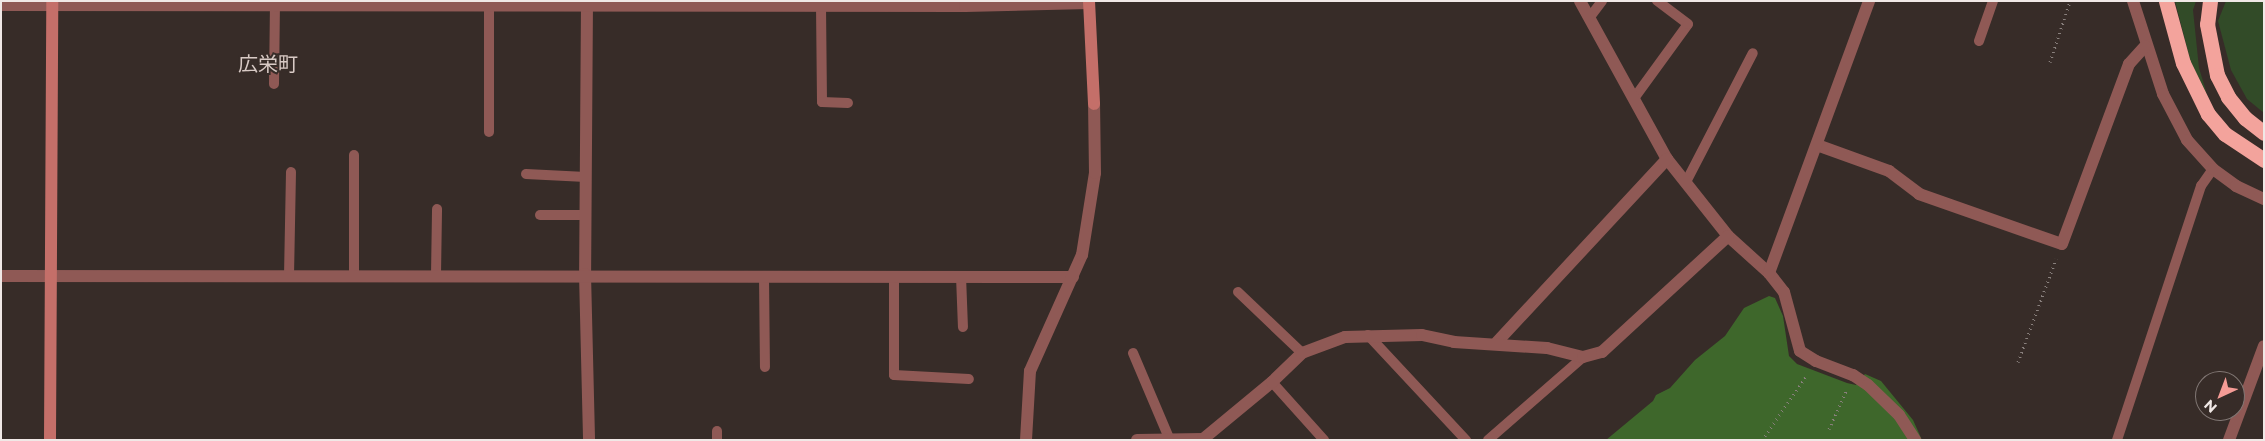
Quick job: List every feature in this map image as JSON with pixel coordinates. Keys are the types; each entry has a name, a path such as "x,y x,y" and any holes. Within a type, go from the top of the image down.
{"highway":[{"path":"2166,1 2183,63 2208,114 2225,134 2264,160"},
{"path":"2210,1 2207,24 2217,75 2239,111 2264,133"}],"street":[{"path":"1580,1 1635,97 1667,159 1686,182 1697,200 1728,236 1769,274 1784,292 1800,351 1816,361 1853,375 1900,415 1915,440"},
{"path":"1769,274 1869,1"},
{"path":"2133,1 2145,46 2174,118 2187,140 2213,169 2236,186 2264,199"},
{"path":"1,5 52,3 250,3 275,5 378,3 706,3 821,6 1089,2 1095,173 1082,255 1040,342 1030,372 1026,440"},
{"path":"50,440 52,3"},
{"path":"587,3 585,274 589,440"},
{"path":"1816,145 1889,171 1919,194 2062,244 2129,64 2145,46"},
{"path":"1497,342 1667,159"},
{"path":"1137,440 1169,438 1203,439 1272,382 1302,353 1345,337 1368,334 1497,342 1547,348 1583,357 1602,352 1728,236"},
{"path":"1,276 585,274 1073,276"},
{"path":"2229,440 2264,346"}],"lane":[{"path":"1590,17 1602,1"},
{"path":"1635,97 1688,24 1657,1"},
{"path":"1979,41 1993,1"},
{"path":"489,4 489,132"},
{"path":"274,84 275,5"},
{"path":"821,6 822,102 848,103"},
{"path":"1686,182 1754,53"},
{"path":"354,155 354,275"},
{"path":"2117,440 2188,221 2203,179 2213,169"},
{"path":"289,276 291,172"},
{"path":"526,174 586,177"},
{"path":"436,275 437,209"},
{"path":"540,215 586,215"},
{"path":"764,276 765,367"},
{"path":"894,276 894,375 969,379"},
{"path":"961,276 963,327"},
{"path":"1238,292 1302,353"},
{"path":"1368,334 1466,440"},
{"path":"1133,353 1169,438"},
{"path":"1488,440 1583,357"},
{"path":"1272,382 1324,440"}],"path":[{"path":"2050,62 2070,1"},
{"path":"2018,362 2062,244"},
{"path":"1762,440 1816,361"},
{"path":"1829,430 1853,375"}],"green space":[{"path":"2175,1 2196,1 2193,10 2199,68 2207,94 2191,63"},
{"path":"2226,1 2264,1 2264,113 2247,99 2231,70 2218,21"},
{"path":"1769,296 1775,298 1783,316 1789,356 1797,364 1856,385 1865,374 1881,381 1913,420 1922,440 1606,440 1653,401 1656,395 1670,388 1695,360 1725,336 1744,308"}],"district":[{"name":"広栄町","path":"268,64"}]}
